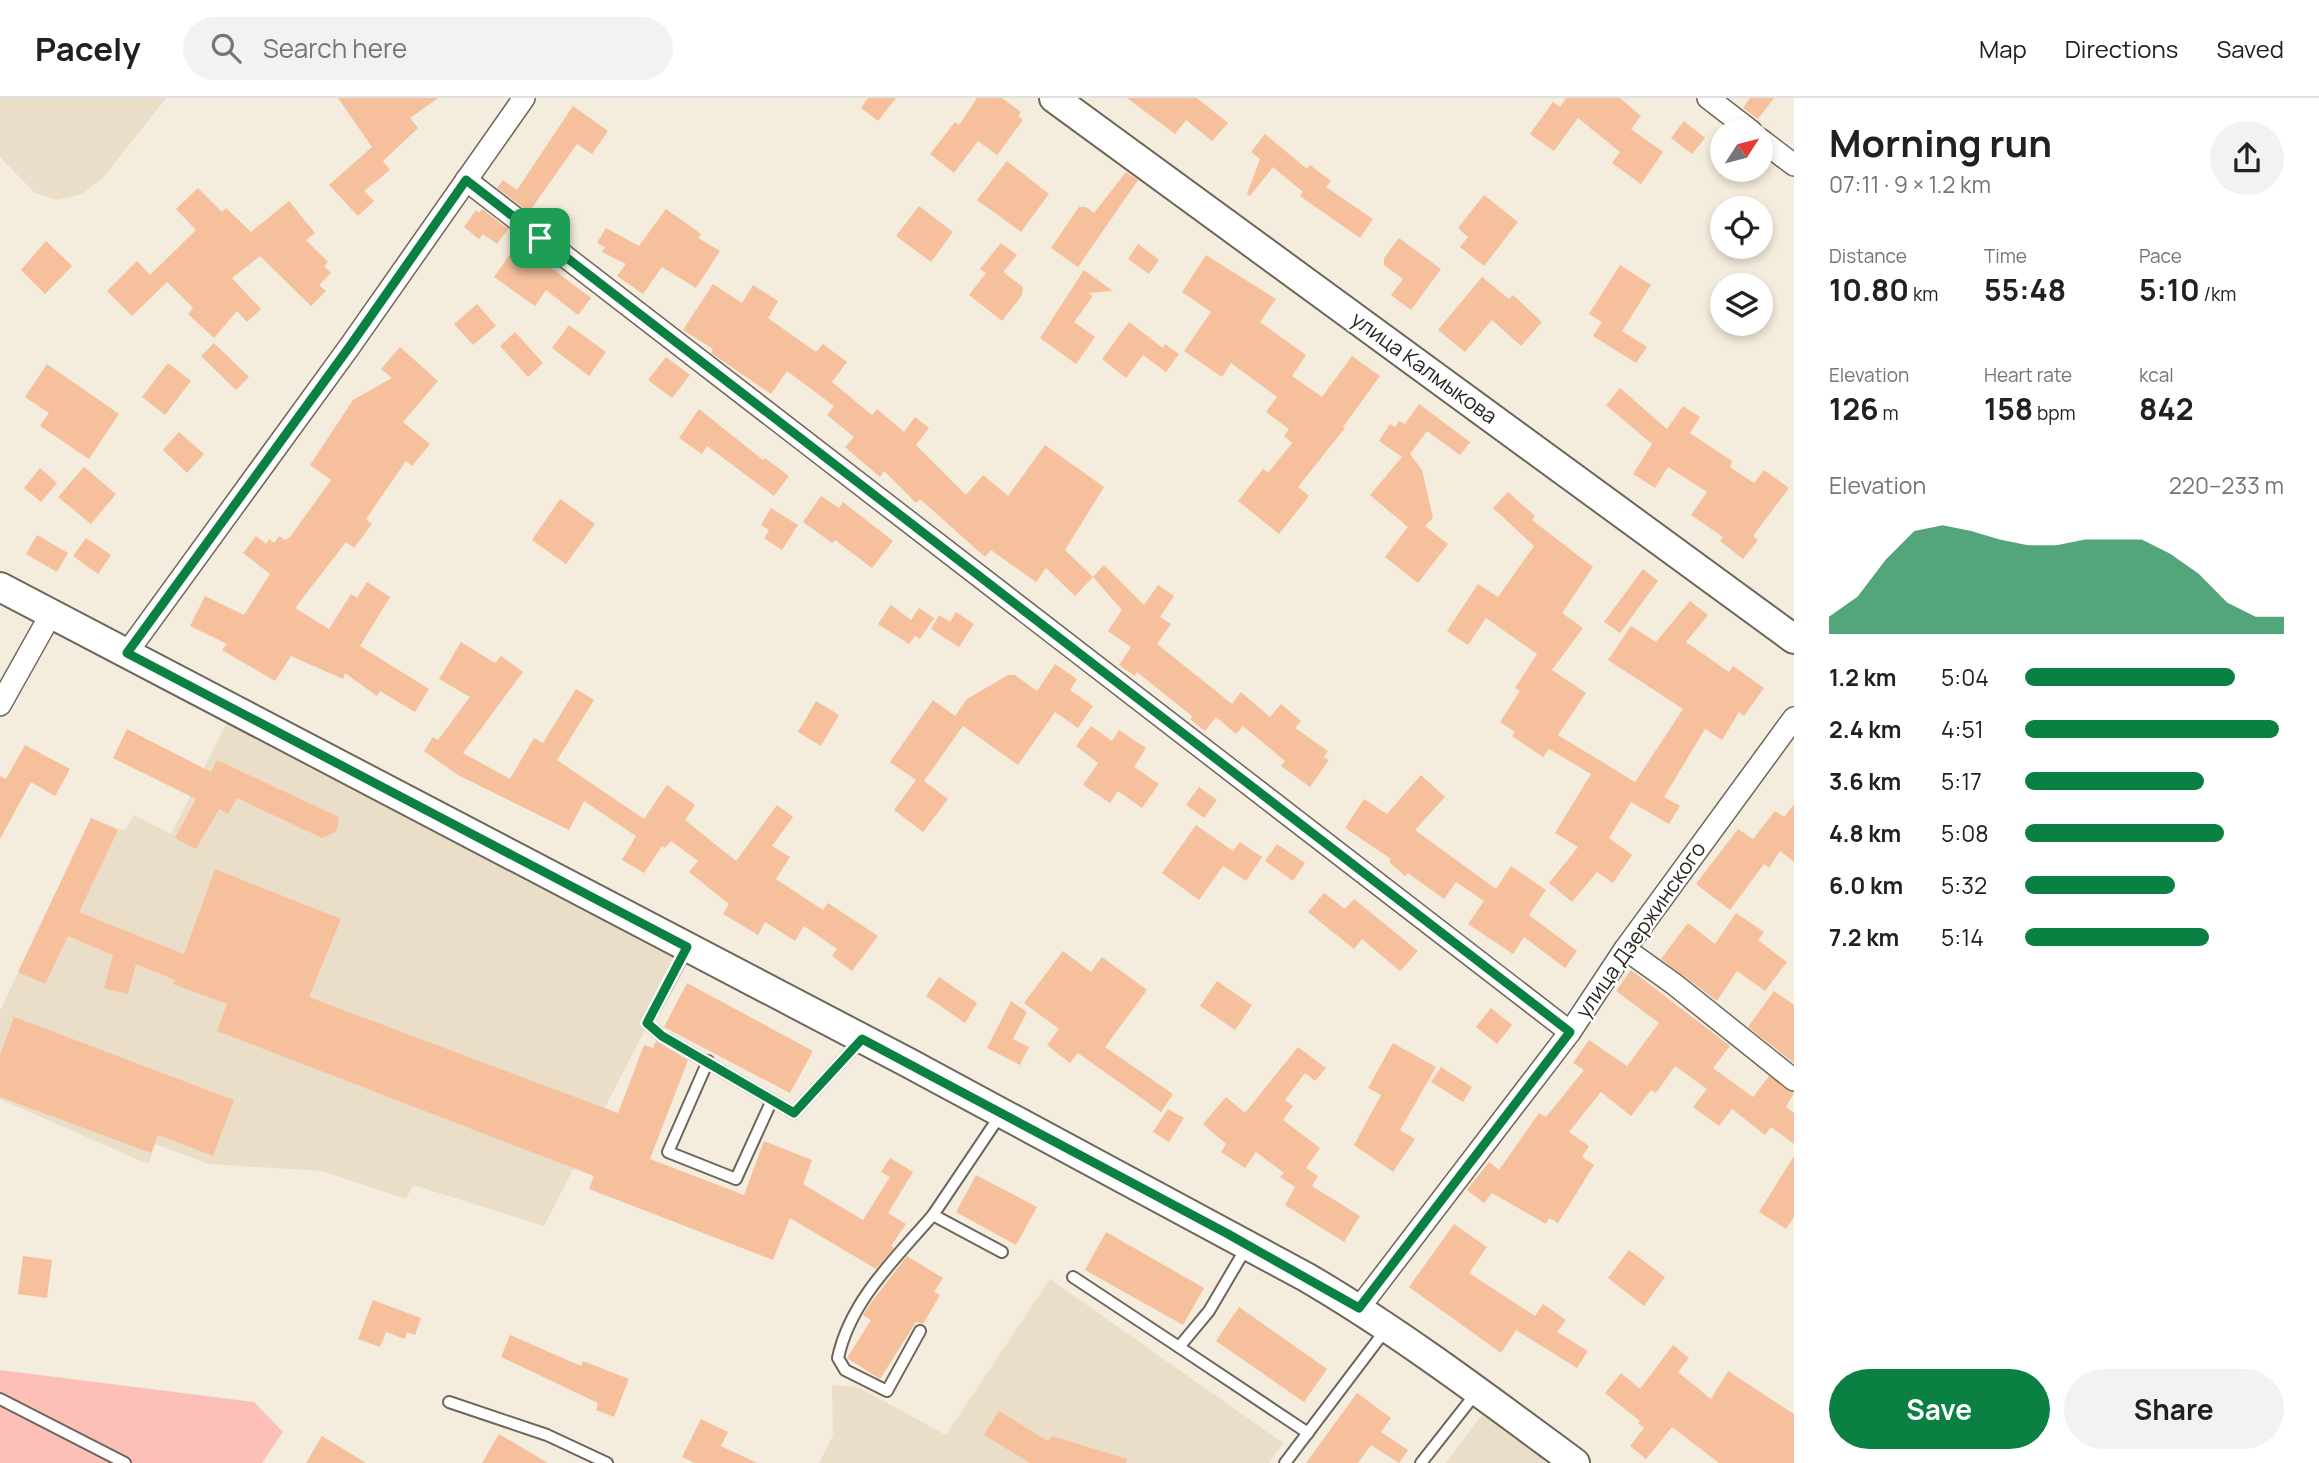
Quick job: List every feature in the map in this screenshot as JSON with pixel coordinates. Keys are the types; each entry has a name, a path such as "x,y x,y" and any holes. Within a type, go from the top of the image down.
{"street":[{"path":"127,653 350,346 524,98"},
{"name":"улица Калмыкова","path":"1054,98 1794,639"},
{"path":"1708,98 1735,119"},
{"path":"1773,149 1794,165"},
{"path":"466,180 1570,1032"},
{"path":"0,587 862,1039 1248,1245 1359,1308 1575,1463"},
{"path":"0,705 51,614"},
{"name":"улица Дзержинского","path":"1359,1308 1570,1032 1625,949 1794,718"},
{"path":"1625,949 1685,992 1794,1080"}],"lane":[{"path":"687,947 647,1023 662,1036 794,1113 862,1039"},
{"path":"708,1061 668,1153 736,1179 772,1100"},
{"path":"920,1331 887,1391 845,1370 838,1359 843,1335 856,1309 933,1215 1002,1113"},
{"path":"933,1215 1002,1252"},
{"path":"1179,1347 1209,1311 1248,1245"},
{"path":"1073,1276 1308,1433"},
{"path":"1285,1463 1387,1328"},
{"path":"1421,1463 1478,1391"},
{"path":"0,1399 125,1463"},
{"path":"449,1402 547,1435 607,1463"}],"shaded area":[{"path":"0,98 166,98 103,178 82,194 58,200 35,193 0,157"},
{"path":"233,710 687,948 544,1226 413,1185 406,1199 322,1171 209,1164 155,1144 148,1164 0,1099 0,1011 91,818 125,831 134,815 171,834"},
{"path":"1050,1279 1283,1443 1269,1463 819,1463 833,1435 832,1385 858,1387 946,1435"},
{"path":"0,1370 254,1402 283,1432 262,1463 0,1463"},
{"path":"1492,1401 1575,1463 1446,1463"}],"building":[{"path":"338,98 438,98 410,118 418,128 383,161 390,170 364,191 374,201 358,216 329,185 372,147"},
{"path":"868,98 896,98 878,121 861,108"},
{"path":"977,98 1002,98 1021,112 1018,116 1023,120 997,155 978,141 954,173 930,154 955,122 959,125"},
{"path":"1127,98 1197,98 1228,123 1212,141 1186,120 1175,134"},
{"path":"1566,98 1620,98 1641,116 1631,129 1663,152 1641,184 1612,163 1620,152 1578,118 1554,151 1530,134 1553,102 1560,107"},
{"path":"1750,98 1774,98 1758,119 1743,108"},
{"path":"573,106 608,131 592,154 577,144 529,212 497,188 503,180 517,190"},
{"path":"1684,121 1705,138 1692,154 1671,138"},
{"path":"1265,134 1307,169 1310,165 1331,181 1326,187 1373,219 1360,238 1300,196 1303,192 1273,167 1250,196 1247,194 1260,159 1251,152"},
{"path":"1007,161 1049,194 1021,232 977,200"},
{"path":"1126,172 1138,180 1078,267 1051,248 1079,207 1086,207 1094,213"},
{"path":"198,188 222,212 226,208 251,232 289,201 315,233 306,240 328,262 324,266 331,273 319,285 326,291 311,306 260,256 232,278 261,309 247,322 237,311 214,338 188,314 193,308 167,282 132,316 107,291 137,261 150,275 196,230 176,209"},
{"path":"1484,195 1518,222 1484,266 1460,247 1468,237 1458,228"},
{"path":"919,206 953,232 931,262 896,236"},
{"path":"482,209 508,229 497,244 483,234 479,239 464,227 476,210 479,213"},
{"path":"666,209 701,234 698,238 720,251 696,288 662,267 643,294 617,276 626,264 602,252 605,247 597,243 606,228 639,246"},
{"path":"1399,238 1441,269 1411,310 1391,295 1403,279 1384,265 1384,258"},
{"path":"46,241 72,266 45,294 21,270"},
{"path":"518,243 591,298 578,315 546,290 535,306 494,277"},
{"path":"1001,243 1017,255 1003,272 1023,287 1022,295 1002,321 969,295 986,273 980,269"},
{"path":"1138,244 1159,260 1149,274 1128,259"},
{"path":"1206,255 1276,299 1260,322 1306,355 1292,376 1322,397 1352,356 1380,376 1343,427 1345,428 1298,487 1309,496 1279,534 1238,501 1263,469 1268,473 1292,443 1284,436 1289,429 1266,412 1277,397 1231,363 1222,377 1184,351 1211,312 1182,292"},
{"path":"1620,265 1651,285 1622,331 1647,347 1636,363 1593,336 1602,322 1589,314"},
{"path":"1084,270 1113,291 1088,293 1093,296 1074,322 1095,337 1076,364 1040,338"},
{"path":"1482,277 1509,299 1513,295 1542,322 1521,346 1492,320 1465,352 1438,330"},
{"path":"713,284 742,303 753,285 778,301 768,318 816,352 823,344 847,362 832,382 872,415 877,409 904,432 915,417 929,428 916,445 966,495 983,475 1008,496 1045,445 1104,487 1065,550 1093,577 1075,596 1046,568 1036,582 991,550 985,557 920,499 916,503 884,471 880,477 845,447 854,437 827,415 834,406 787,371 771,394 711,353 713,349 683,330"},
{"path":"477,304 496,326 473,345 454,324"},
{"path":"1129,322 1163,348 1165,344 1179,354 1166,372 1143,355 1126,378 1102,359"},
{"path":"569,325 606,352 589,376 552,348"},
{"path":"515,332 543,363 528,377 500,346"},
{"path":"214,343 249,377 236,390 201,356"},
{"path":"400,347 438,381 403,422 430,444 412,466 406,461 366,519 372,524 354,548 346,542 295,608 329,629 351,594 357,598 367,582 390,597 360,646 429,689 415,712 380,691 377,696 345,673 343,679 291,656 275,681 222,650 227,644 190,626 205,596 244,615 270,574 243,553 256,536 266,544 269,539 274,543 279,536 285,540 290,537 331,480 310,465 353,400 392,378 381,369"},
{"path":"666,357 690,375 672,398 648,380"},
{"path":"168,363 191,381 165,415 142,397"},
{"path":"47,364 119,414 89,459 40,426 49,413 25,397"},
{"path":"1620,388 1667,429 1683,406 1700,417 1690,433 1732,461 1730,467 1754,483 1764,470 1789,488 1753,536 1758,540 1743,559 1720,541 1723,537 1691,515 1707,492 1668,467 1655,488 1633,474 1652,444 1606,405"},
{"path":"1419,404 1470,442 1460,455 1427,431 1410,454 1422,470 1433,518 1425,526 1448,544 1418,583 1385,557 1408,527 1370,495 1402,457 1379,441 1390,424 1395,427 1399,421 1405,424"},
{"path":"699,409 763,460 765,458 789,476 774,496 707,446 702,454 679,438"},
{"path":"179,432 204,454 187,473 163,450"},
{"path":"84,467 116,494 91,524 58,497"},
{"path":"40,468 57,483 41,502 24,488"},
{"path":"1508,492 1535,516 1532,520 1593,567 1562,613 1583,628 1552,670 1586,693 1558,735 1635,782 1683,709 1608,660 1631,626 1656,642 1690,601 1708,615 1686,642 1729,672 1733,666 1764,688 1744,716 1739,712 1722,740 1705,729 1664,797 1680,806 1669,824 1631,802 1609,838 1632,855 1613,883 1597,872 1572,902 1549,883 1578,847 1555,833 1591,774 1549,749 1543,757 1512,736 1515,732 1500,722 1520,691 1515,688 1537,654 1486,618 1468,645 1447,631 1478,584 1498,597 1534,546 1493,508"},
{"path":"821,496 839,508 843,502 893,541 872,568 835,540 832,543 803,522"},
{"path":"560,499 595,524 566,564 532,540"},
{"path":"771,508 798,525 782,550 764,538 769,530 761,525"},
{"path":"37,535 68,553 57,572 26,554"},
{"path":"86,538 111,555 98,574 73,556"},
{"path":"1104,565 1144,605 1158,585 1174,596 1160,617 1171,624 1157,644 1232,704 1241,692 1270,717 1281,704 1301,721 1295,728 1328,751 1324,757 1329,760 1310,787 1281,766 1285,761 1243,726 1236,734 1216,717 1205,731 1190,719 1193,717 1137,672 1135,676 1119,665 1131,647 1108,631 1122,610 1093,577"},
{"path":"1643,569 1658,581 1620,633 1604,622"},
{"path":"891,605 911,620 919,608 934,618 920,639 915,636 909,644 878,624"},
{"path":"956,612 974,624 959,647 931,629 939,615 950,622"},
{"path":"461,642 495,663 501,656 523,672 463,753 510,779 534,738 543,743 576,689 594,700 557,760 644,819 667,785 695,805 685,820 736,861 777,805 793,817 772,846 790,857 776,879 823,910 828,903 878,936 852,971 832,956 837,949 804,926 795,941 765,922 758,935 723,914 729,904 689,872 698,861 671,841 665,848 662,846 644,873 622,860 636,836 584,801 569,830 458,775 424,751 433,737 438,740 470,697 439,679"},
{"path":"1055,664 1077,679 1070,690 1093,706 1078,728 1055,712 1018,765 963,726 924,781 948,799 923,832 894,810 916,780 890,762 933,700 955,716 967,699 1008,675 1015,675 1037,691"},
{"path":"816,701 839,715 821,746 798,732"},
{"path":"1091,726 1112,741 1119,730 1146,748 1134,767 1159,784 1142,808 1118,791 1110,803 1083,785 1098,763 1076,746"},
{"path":"127,729 211,772 217,760 339,817 336,832 322,838 237,798 228,814 219,809 196,849 175,838 196,799 113,758"},
{"path":"25,745 70,769 55,796 31,782 0,839 0,776 6,779"},
{"path":"1421,775 1445,797 1415,830 1496,889 1511,866 1546,890 1529,915 1577,951 1565,968 1524,937 1513,954 1468,924 1484,901 1456,882 1444,899 1408,873 1405,876 1389,862 1391,859 1345,828 1364,799 1387,814"},
{"path":"1199,787 1217,800 1204,818 1186,805"},
{"path":"1794,804 1794,862 1780,851 1769,868 1764,864 1730,910 1696,884 1738,829 1753,839 1775,811 1784,817"},
{"path":"91,818 118,830 79,912 184,954 215,869 341,919 309,997 618,1113 644,1045 653,1048 656,1041 688,1060 650,1159 744,1195 764,1141 812,1160 803,1184 863,1220 890,1177 881,1172 890,1158 913,1172 888,1213 906,1224 891,1246 894,1248 876,1269 790,1218 773,1260 589,1189 594,1176 217,1031 227,1004 173,984 175,980 136,964 128,994 104,988 113,955 68,936 45,984 18,972"},
{"path":"1196,825 1233,851 1240,842 1262,857 1246,881 1223,866 1199,900 1162,873"},
{"path":"1277,844 1305,863 1293,881 1265,861"},
{"path":"1324,893 1345,909 1354,899 1418,951 1400,971 1362,939 1354,949 1308,912"},
{"path":"1736,913 1764,932 1758,940 1787,962 1765,991 1737,971 1717,1001 1661,959 1688,923 1715,944"},
{"path":"1063,951 1091,972 1102,957 1147,990 1105,1047 1173,1094 1161,1112 1078,1053 1070,1063 1047,1045 1059,1029 1024,1003"},
{"path":"1631,970 1730,1046 1713,1068 1753,1097 1769,1076 1794,1093 1786,1107 1794,1113 1794,1144 1771,1127 1765,1135 1732,1109 1719,1126 1693,1107 1707,1089 1675,1066 1656,1093 1651,1090 1631,1116 1601,1092 1569,1132 1589,1146 1582,1157 1594,1165 1558,1223 1549,1218 1546,1224 1492,1193 1484,1203 1467,1190 1489,1162 1499,1170 1539,1113 1546,1117 1584,1070 1573,1063 1589,1040 1627,1066 1659,1023 1616,991"},
{"path":"939,977 977,1003 965,1023 926,996"},
{"path":"1217,981 1252,1005 1235,1030 1200,1006"},
{"path":"687,983 813,1051 790,1093 664,1027"},
{"path":"1774,991 1794,1005 1794,1063 1748,1027"},
{"path":"1011,1001 1027,1012 1013,1039 1029,1047 1020,1065 987,1048"},
{"path":"1491,1008 1512,1025 1497,1044 1476,1027"},
{"path":"14,1017 234,1100 213,1156 158,1135 151,1153 0,1097 0,1055"},
{"path":"1393,1043 1436,1067 1400,1130 1415,1139 1393,1172 1354,1145 1381,1095 1368,1088"},
{"path":"1298,1047 1326,1068 1315,1081 1305,1073 1285,1100 1293,1106 1283,1120 1320,1148 1306,1168 1318,1176 1312,1186 1360,1216 1344,1242 1285,1205 1295,1187 1280,1177 1284,1173 1256,1152 1245,1168 1221,1152 1226,1144 1203,1124 1226,1097 1245,1113"},
{"path":"1441,1067 1472,1087 1463,1102 1431,1082"},
{"path":"1168,1109 1184,1118 1169,1142 1153,1132"},
{"path":"1794,1156 1794,1217 1786,1229 1759,1212"},
{"path":"976,1175 1037,1207 1016,1245 956,1212"},
{"path":"1454,1224 1487,1247 1469,1273 1535,1316 1543,1304 1566,1320 1557,1332 1588,1351 1577,1368 1516,1330 1501,1353 1409,1287"},
{"path":"1106,1232 1204,1288 1183,1325 1085,1270"},
{"path":"1629,1250 1665,1277 1644,1306 1608,1278"},
{"path":"23,1256 52,1260 47,1298 18,1294"},
{"path":"907,1256 943,1278 934,1292 940,1295 923,1324 916,1322 880,1379 847,1358 871,1320 863,1315"},
{"path":"373,1300 421,1318 415,1335 407,1332 405,1339 386,1332 380,1347 358,1339"},
{"path":"1239,1307 1327,1369 1304,1402 1216,1341"},
{"path":"510,1335 581,1366 583,1361 629,1379 614,1417 596,1410 598,1403 501,1357"},
{"path":"1673,1345 1689,1358 1678,1372 1711,1399 1728,1371 1794,1414 1794,1463 1719,1463 1672,1427 1646,1459 1630,1446 1644,1428 1638,1423 1640,1421 1605,1393 1621,1373 1640,1389"},
{"path":"1357,1393 1391,1418 1381,1432 1408,1450 1399,1463 1371,1445 1358,1463 1306,1463"},
{"path":"999,1411 1048,1441 1052,1436 1127,1459 1126,1463 1030,1463 984,1435"},
{"path":"701,1419 728,1432 721,1446 757,1463 695,1463 682,1457"},
{"path":"499,1434 548,1463 482,1463"},
{"path":"322,1436 366,1463 306,1463"}],"route":[{"path":"466,180 540,238 1570,1032 1483,1150 1359,1308 1228,1234 862,1039 794,1113 662,1036 647,1023 687,947 127,653 350,346 466,180"}]}
